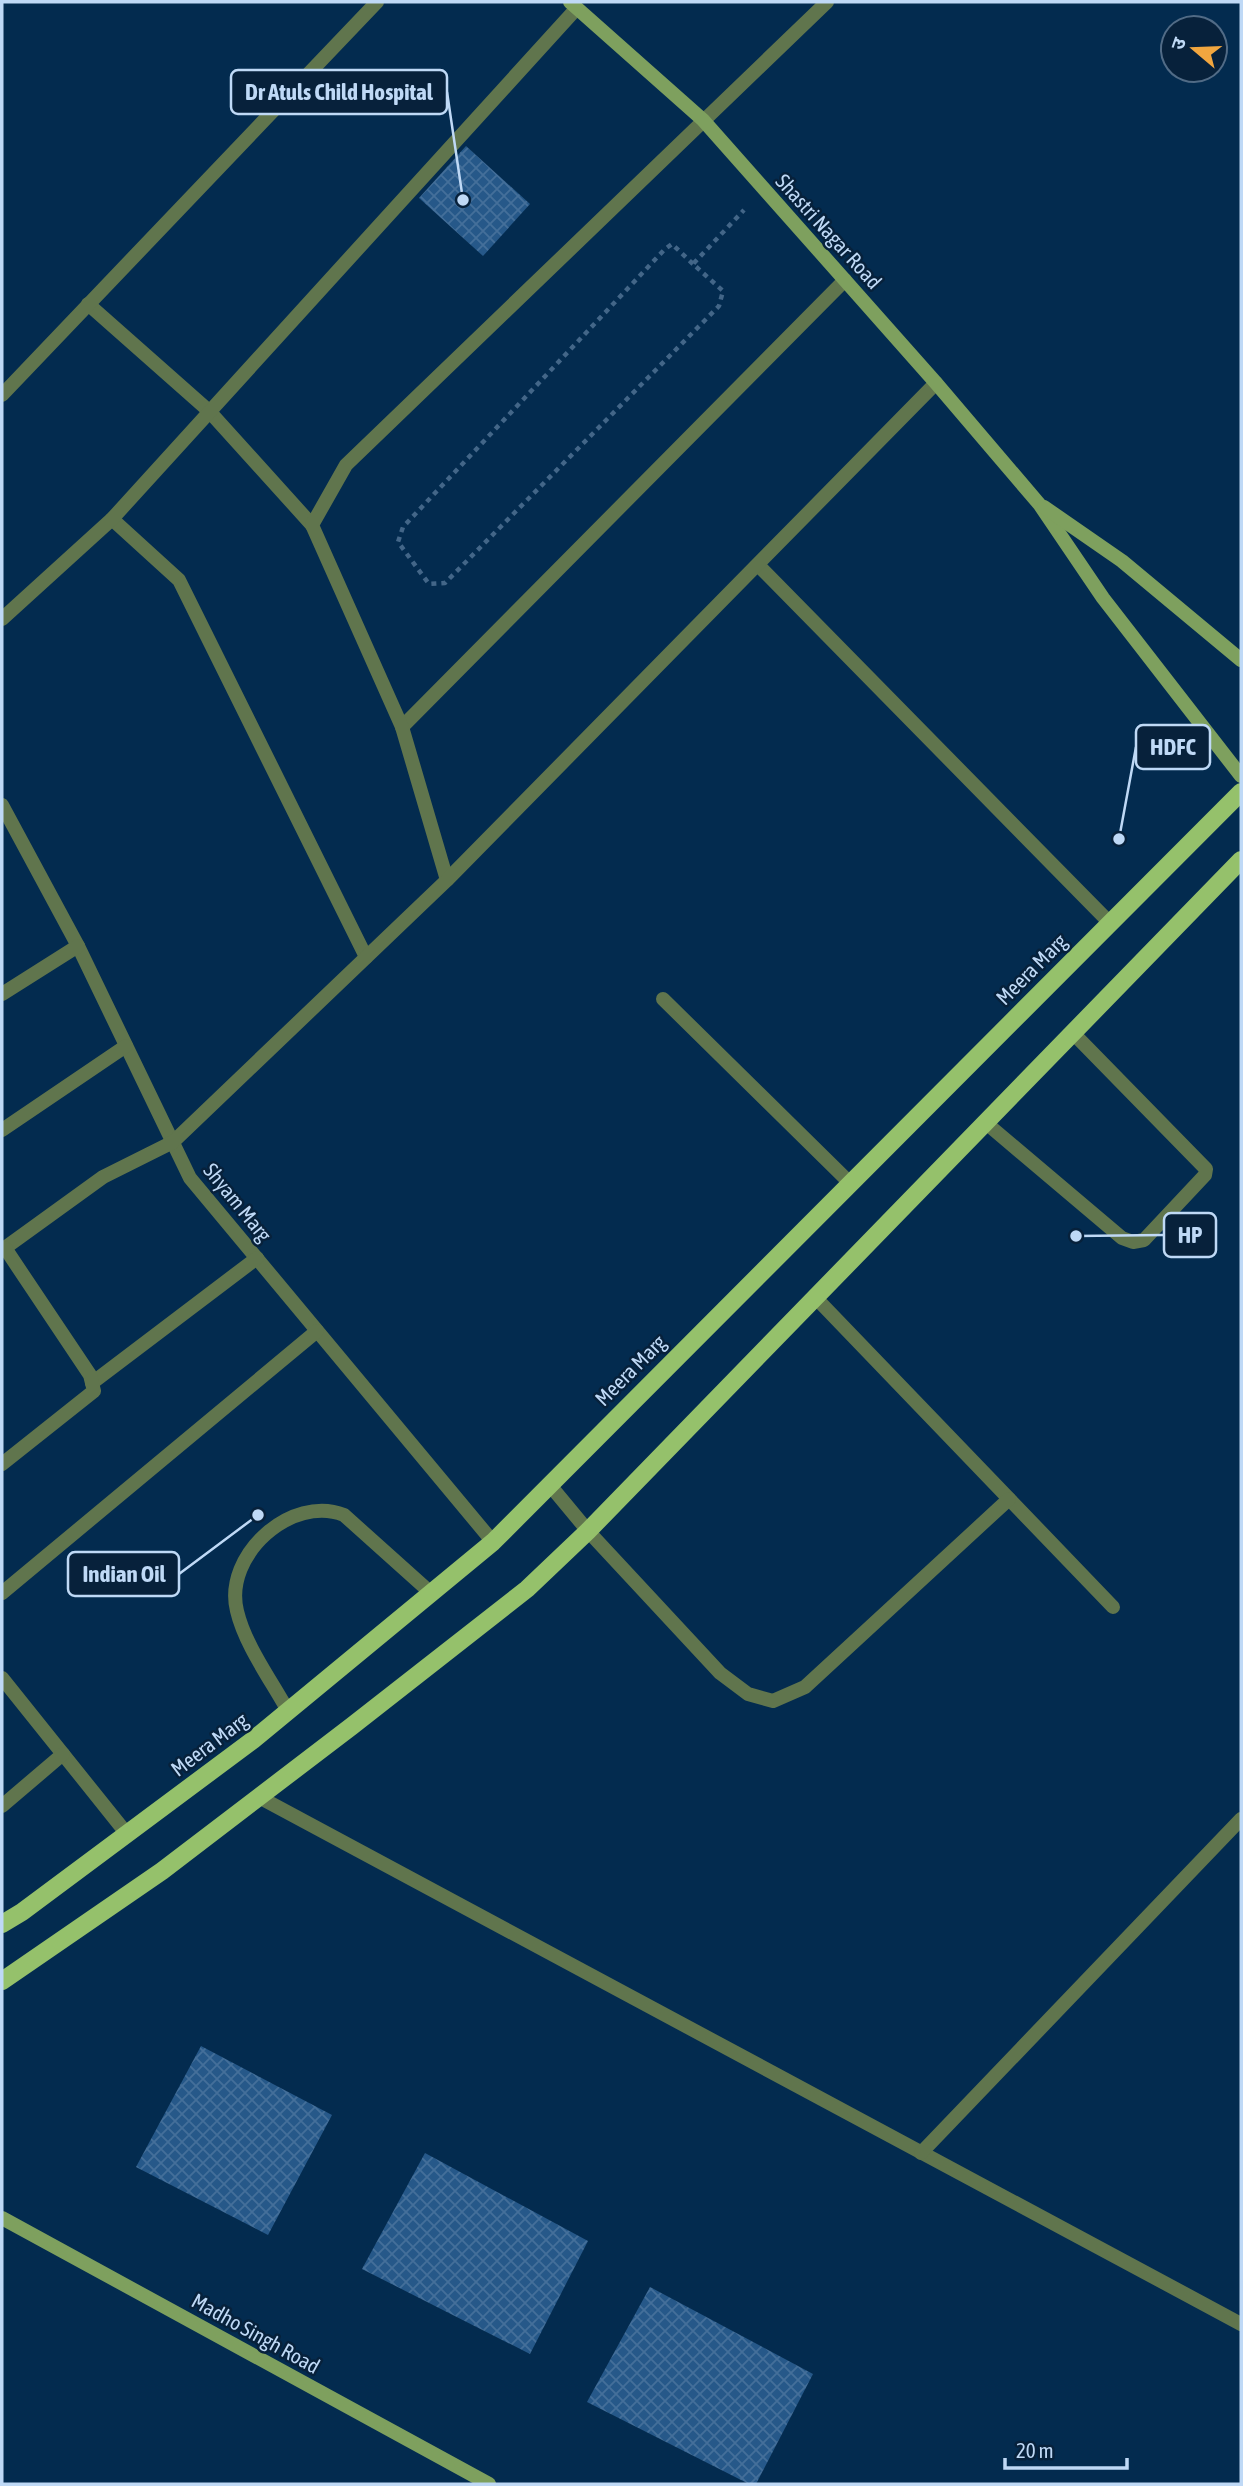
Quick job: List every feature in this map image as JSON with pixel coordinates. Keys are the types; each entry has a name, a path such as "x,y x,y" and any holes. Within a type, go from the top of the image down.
{"main road":[{"name":"Meera Marg","path":"2,1924 127,1834 288,1711 493,1542 1241,792"},
{"path":"2,1981 162,1871 527,1589 587,1531 1241,860"}],"street":[{"path":"2,394 377,2"},
{"path":"312,525 346,465 827,2"},
{"path":"2,619 112,519 573,6"},
{"name":"Shastri Nagar Road","path":"573,6 703,120 936,383 1040,505 1103,598 1241,776"},
{"path":"402,727 845,280"},
{"path":"88,304 209,411 312,525 402,727 447,880"},
{"path":"2,1464 93,1391 90,1376 4,1249 103,1177 173,1142 447,880 936,383"},
{"name":"Shastri Nagar Road","path":"1040,505 1122,561 1241,660"},
{"path":"112,519 179,580 366,957"},
{"path":"758,565 1110,923"},
{"name":"Shyam Marg","path":"2,805 78,946 190,1178 493,1542"},
{"path":"2,993 78,946"},
{"path":"663,999 850,1182"},
{"path":"986,1123 1122,1238 1133,1242 1144,1240 1205,1175 1206,1169 1073,1033"},
{"path":"2,1130 126,1046"},
{"path":"92,1383 257,1258"},
{"path":"815,1297 1113,1607"},
{"path":"2,1593 317,1331"},
{"path":"549,1484 587,1531 720,1672 748,1695 773,1701 805,1686 1009,1499"},
{"path":"288,1711 243,1628 235,1600 236,1587 248,1557 282,1521 311,1509 333,1510 344,1515 430,1593"},
{"path":"2,1678 127,1834"},
{"path":"2,1806 63,1754"},
{"path":"259,1797 1241,2325"},
{"path":"921,2153 1241,1819"},
{"name":"Madho Singh Road","path":"2,2218 489,2484"}],"path":[{"path":"693,264 764,189"},
{"path":"672,244 693,264 723,291 719,306 444,583 429,584 398,542 403,527 665,249 672,244"}],"building":[{"path":"466,146 530,204 483,256 419,198"},
{"path":"201,2046 332,2115 268,2235 136,2167"},
{"path":"425,2153 588,2241 530,2354 362,2269"},
{"path":"650,2287 813,2374 756,2484 749,2484 587,2402"}],"place":[{"name":"Dr Atuls Child Hospital","path":"463,200"},
{"name":"HDFC","path":"1119,839"},
{"name":"HP","path":"1076,1236"},
{"name":"Indian Oil","path":"258,1515"}]}
